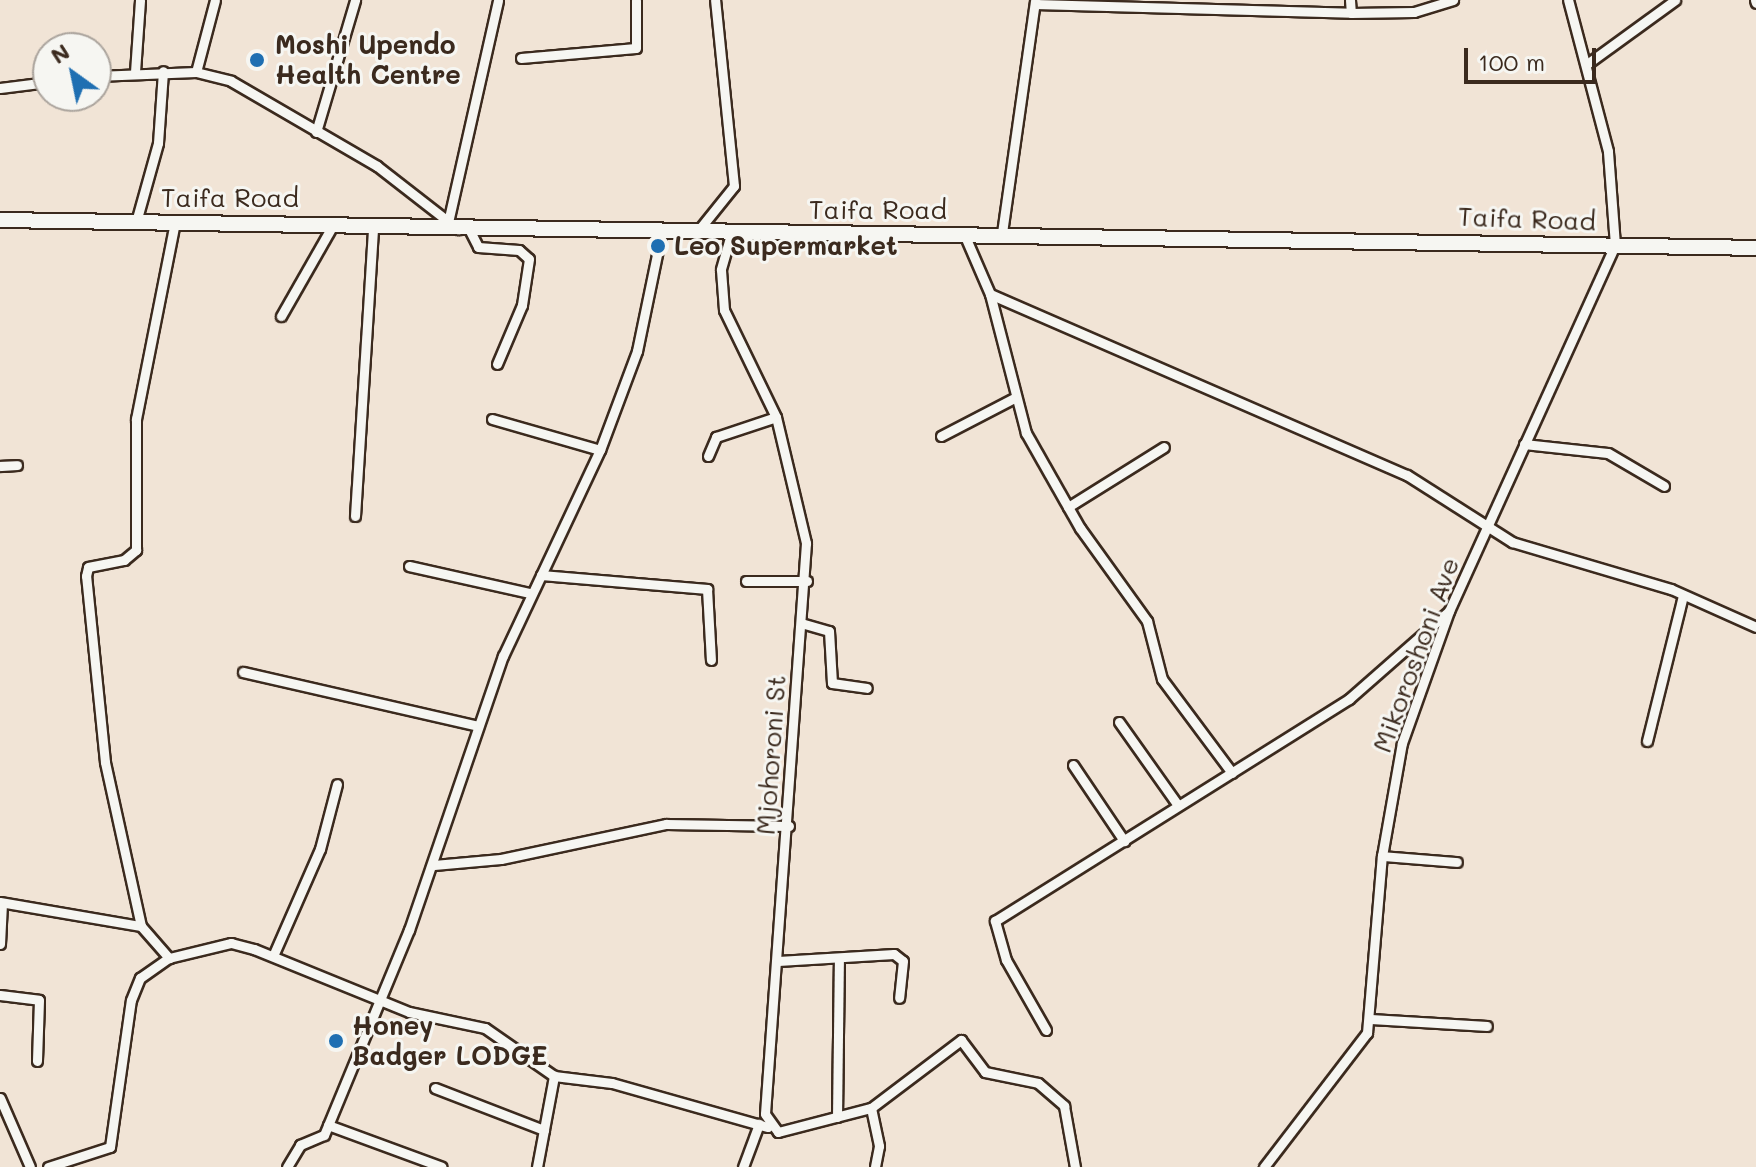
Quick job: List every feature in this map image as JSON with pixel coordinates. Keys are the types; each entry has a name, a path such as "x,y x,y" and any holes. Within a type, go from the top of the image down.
{"highway":[{"name":"Taifa Road","path":"0,220 459,225 731,234 1002,233 1756,248"}],"street":[{"path":"135,72 140,0"},
{"path":"196,72 215,0"},
{"path":"316,132 355,0"},
{"path":"459,225 498,0"},
{"path":"521,58 636,48 636,0"},
{"path":"697,232 734,186 715,0"},
{"path":"1350,0 1351,13"},
{"path":"1002,233 1035,2 1351,13 1414,12 1453,0"},
{"path":"1568,0 1587,64 1616,197 1615,245"},
{"path":"1587,64 1675,0"},
{"path":"136,222 158,143 163,71"},
{"path":"112,74 196,72 259,95 459,225 478,247 519,250 529,259 522,305 497,364"},
{"path":"0,88 32,84"},
{"path":"169,958 141,926 105,762 86,576 96,563 124,560 136,550 136,419 175,222"},
{"path":"281,316 334,223"},
{"path":"355,516 373,226"},
{"path":"287,1167 300,1145 320,1139 328,1125 434,865 478,726 530,593 600,450 637,351 662,230"},
{"name":"Mjohoroni St","path":"731,234 721,270 724,310 776,417 801,506 807,581 801,623 789,826 764,1125 743,1167"},
{"path":"964,234 990,294 1014,398 1068,507 1147,621 1162,679 1232,773"},
{"name":"Mikoroshoni Ave","path":"1264,1167 1357,1054 1371,1019 1382,856 1402,743 1449,611 1615,245"},
{"path":"990,294 1407,475 1468,508 1487,528 1556,560 1683,596 1756,627"},
{"path":"941,436 1014,398"},
{"path":"708,456 716,437 776,417"},
{"path":"492,419 600,450"},
{"path":"1524,444 1608,453 1664,486"},
{"path":"1068,507 1164,447"},
{"path":"0,466 17,465"},
{"path":"409,566 530,593"},
{"path":"541,575 707,589 711,660"},
{"path":"746,581 807,581"},
{"path":"1647,741 1683,596"},
{"path":"1046,1030 999,946 995,921 1124,841 1177,804 1349,699 1449,611"},
{"path":"801,623 829,631 832,683 867,688"},
{"path":"243,672 478,726"},
{"path":"1119,722 1177,804"},
{"path":"1073,765 1124,841"},
{"path":"273,956 320,849 337,784"},
{"path":"434,865 515,857 666,824 789,826"},
{"path":"1382,856 1457,862"},
{"path":"0,944 1,902 141,926"},
{"path":"48,1167 110,1147 131,1000 140,978 169,958 231,943 273,956 379,1001 485,1028 554,1076 612,1083 764,1125 778,1132 871,1108 961,1040 985,1072 1038,1083 1064,1106 1075,1167"},
{"path":"778,961 901,957 899,998"},
{"path":"837,1117 839,960"},
{"path":"0,995 39,1000 37,1061"},
{"path":"1371,1019 1487,1026"},
{"path":"537,1167 554,1076"},
{"path":"435,1088 544,1130"},
{"path":"0,1098 30,1167"},
{"path":"871,1108 879,1146 875,1167"},
{"path":"328,1125 442,1167"}],"place":[{"name":"Moshi Upendo Health Centre","path":"257,60"},
{"name":"Leo Supermarket","path":"658,246"},
{"name":"Honey Badger LODGE","path":"336,1041"}]}
